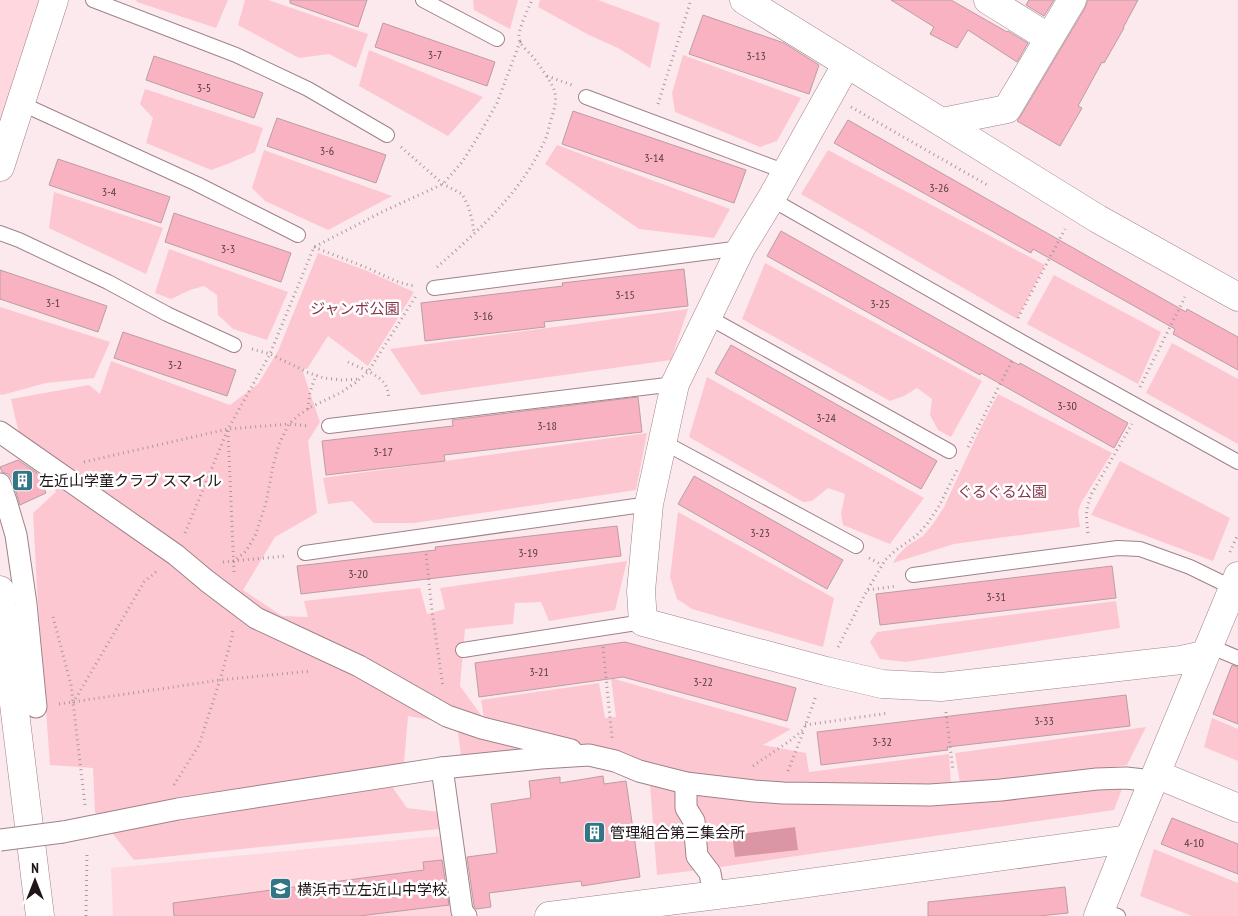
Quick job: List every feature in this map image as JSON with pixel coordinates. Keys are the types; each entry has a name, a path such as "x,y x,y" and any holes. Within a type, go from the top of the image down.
{"street":[{"path":"0,168 54,0"},
{"path":"744,0 1098,219 1238,297"},
{"path":"988,0 1049,38"},
{"path":"942,122 1007,109 1072,0"},
{"path":"846,62 771,199 741,248 675,384 649,504 641,591 643,622 882,684 943,687 1181,660 1207,651"},
{"path":"0,432 179,558 256,618 359,666 447,716 482,728 615,761 639,771 686,783 754,791 930,796 1107,779 1155,778 1238,808"},
{"path":"0,484 16,535 26,604 36,706"},
{"path":"1106,914 1129,839 1236,582"},
{"path":"0,590 40,916"},
{"path":"0,840 63,832 156,813 442,768 589,755"},
{"path":"442,768 462,911 466,916"},
{"path":"686,783 686,808 694,821 697,856 710,873 714,896"},
{"path":"549,916 714,896 1129,839"}],"lane":[{"path":"93,0 236,55 308,89 387,135"},
{"path":"423,0 497,39"},
{"path":"586,97 786,172"},
{"path":"20,103 197,184 298,235"},
{"path":"771,199 1238,462"},
{"path":"0,233 108,282 168,314 234,345"},
{"path":"427,287 741,248"},
{"path":"708,317 948,451"},
{"path":"329,426 675,384"},
{"path":"663,442 856,546"},
{"path":"305,553 649,504"},
{"path":"913,575 1118,548 1140,550 1236,582"},
{"path":"463,650 643,622"},
{"path":"1207,651 1238,658"}],"path":[{"path":"653,122 691,0"},
{"path":"73,703 144,582 179,558 228,430 270,354 314,247 384,211 443,184 462,162 492,111 507,79 520,42"},
{"path":"387,135 443,184 462,194 468,206 474,233"},
{"path":"1009,334 1065,229"},
{"path":"314,247 367,267 407,285 427,287"},
{"path":"1091,551 1086,516 1087,505 1137,406 1185,298"},
{"path":"964,456 1022,342"},
{"path":"259,351 324,378 342,380 361,379"},
{"path":"348,362 384,382 388,389 393,418"},
{"path":"307,410 310,392 316,375"},
{"path":"52,469 228,430 289,424 308,426"},
{"path":"156,813 199,745 232,637 235,601 228,430"},
{"path":"783,793 786,777 826,671 867,590 885,560 916,536 927,524 940,506 960,464"},
{"path":"425,536 432,611 447,716"},
{"path":"179,558 200,562 233,562 305,553"},
{"path":"867,590 907,585 913,575"},
{"path":"51,610 71,685 82,778 87,827 86,916"},
{"path":"602,629 615,761"},
{"path":"73,703 220,680 319,670"},
{"path":"943,687 956,794"},
{"path":"714,786 739,776 804,729"}],"shaded area":[{"path":"0,0 41,0 0,122"},
{"path":"795,827 798,850 735,857 732,835"},
{"name":"横浜市立左近山中学校","path":"441,836 457,916 113,916 111,868"}],"green space":[{"path":"136,0 228,0 216,28 137,2"},
{"path":"245,0 268,0 368,34 356,68 329,54 299,58 238,25"},
{"path":"473,0 518,0 510,29 474,10"},
{"path":"540,0 598,0 660,23 650,68 618,48 589,35 538,7"},
{"path":"369,50 483,97 448,136 359,86"},
{"path":"683,55 801,98 777,141 760,147 675,112 672,93"},
{"path":"145,89 263,128 255,152 211,170 146,143 153,118 140,104"},
{"path":"557,145 730,209 714,238 639,229 545,164"},
{"path":"264,150 392,196 328,230 265,201 252,188"},
{"path":"828,150 1045,265 1017,319 801,194"},
{"path":"54,192 163,228 146,274 49,228"},
{"path":"169,249 288,292 267,340 233,329 218,315 217,295 204,286 171,299 155,293"},
{"name":"ジャンボ公園","path":"318,253 365,270 414,292 368,366 328,336 307,369 302,369 320,422 308,441 317,513 275,537 243,590 282,616 308,617 304,601 420,588 427,614 445,609 440,588 627,561 615,610 549,621 541,602 515,603 513,624 465,629 460,686 484,719 481,700 599,683 605,718 616,717 611,678 791,729 763,745 806,753 809,772 949,754 951,785 808,786 751,780 749,791 930,795 1001,790 1097,779 1126,778 1114,810 657,875 649,771 599,752 528,752 461,756 457,724 408,716 404,762 393,788 407,808 440,812 439,829 134,860 95,812 93,768 50,765 33,513 56,492 19,434 11,399 89,385 100,394 111,361 230,405 258,384 278,351"},
{"path":"765,263 982,381 951,437 938,430 930,415 932,399 917,388 904,396 890,401 742,319"},
{"path":"1054,275 1161,332 1138,384 1027,324"},
{"path":"0,307 110,342 94,378 46,383 0,394"},
{"path":"688,309 671,360 421,395 390,349"},
{"path":"1172,343 1238,379 1238,444 1146,393"},
{"path":"707,377 924,498 890,544 843,525 841,514 845,494 828,488 812,501 803,502 689,437"},
{"name":"ぐるぐる公園","path":"998,394 1112,453 1081,503 1078,512 1080,527 954,544 893,563 907,546 923,536 944,507"},
{"path":"647,433 636,490 414,523 374,523 352,501 328,504 323,478"},
{"path":"1120,461 1230,518 1213,561 1091,515"},
{"path":"678,512 834,598 823,647 692,609 677,599 670,577"},
{"path":"1116,601 1120,628 906,662 880,659 870,642 877,632"},
{"path":"1212,718 1238,729 1238,761 1204,747"},
{"path":"1146,727 1127,765 961,789 955,753"},
{"path":"1154,849 1238,883 1238,916 1192,916 1140,896"}],"building":[{"path":"290,0 367,0 358,27 290,3"},
{"path":"891,0 951,0 1028,43 1017,62 968,30 957,48 930,34 934,27"},
{"path":"1029,0 1054,0 1044,16 1026,5"},
{"path":"1088,0 1138,0 1124,28 1104,63 1102,62 1078,106 1082,108 1060,146 1017,121"},
{"path":"703,15 784,43 819,65 809,94 689,54"},
{"path":"383,23 495,62 487,86 375,47"},
{"path":"154,56 263,93 254,118 146,80"},
{"path":"573,111 746,170 734,203 562,144"},
{"path":"277,118 386,155 376,183 267,146"},
{"path":"848,120 1186,312 1187,309 1238,337 1238,370 1173,334 1175,329 1033,249 1031,253 834,143"},
{"path":"58,159 170,197 161,223 49,185"},
{"path":"174,213 291,253 281,282 165,242"},
{"path":"781,231 1019,365 1020,363 1128,423 1114,448 767,256"},
{"path":"684,269 688,306 544,322 545,327 425,341 421,303 563,286 562,283"},
{"path":"0,270 107,306 98,332 0,299"},
{"path":"123,332 236,370 227,396 114,358"},
{"path":"731,345 937,461 921,489 715,373"},
{"path":"638,397 642,432 444,455 445,461 326,475 322,441 453,426 452,420"},
{"name":"左近山学童クラブ スマイル","path":"18,460 37,473 46,493 20,505 12,479 8,474 2,472 0,467"},
{"path":"694,476 843,560 827,589 678,504"},
{"path":"617,526 621,556 301,594 297,566 436,550 435,547"},
{"path":"1112,566 1116,598 880,625 876,594"},
{"path":"625,642 796,688 787,721 623,677 479,697 475,663"},
{"path":"1232,665 1238,667 1238,724 1213,714"},
{"path":"1126,695 1130,726 947,747 948,750 821,765 817,732"},
{"path":"603,776 604,784 626,781 640,877 582,886 581,881 489,893 491,907 476,909 467,857 497,853 491,804 531,798 529,781 560,777 560,783"},
{"path":"1172,818 1238,844 1238,874 1161,844"},
{"path":"442,860 449,905 359,916 174,916 173,903 424,870 423,862"},
{"path":"1065,887 1068,913 1039,916 928,916 928,902"}],"place":[{"name":"左近山学童クラブ スマイル","path":"23,480"},
{"name":"管理組合第三集会所","path":"594,832"},
{"name":"横浜市立左近山中学校","path":"281,889"}]}
